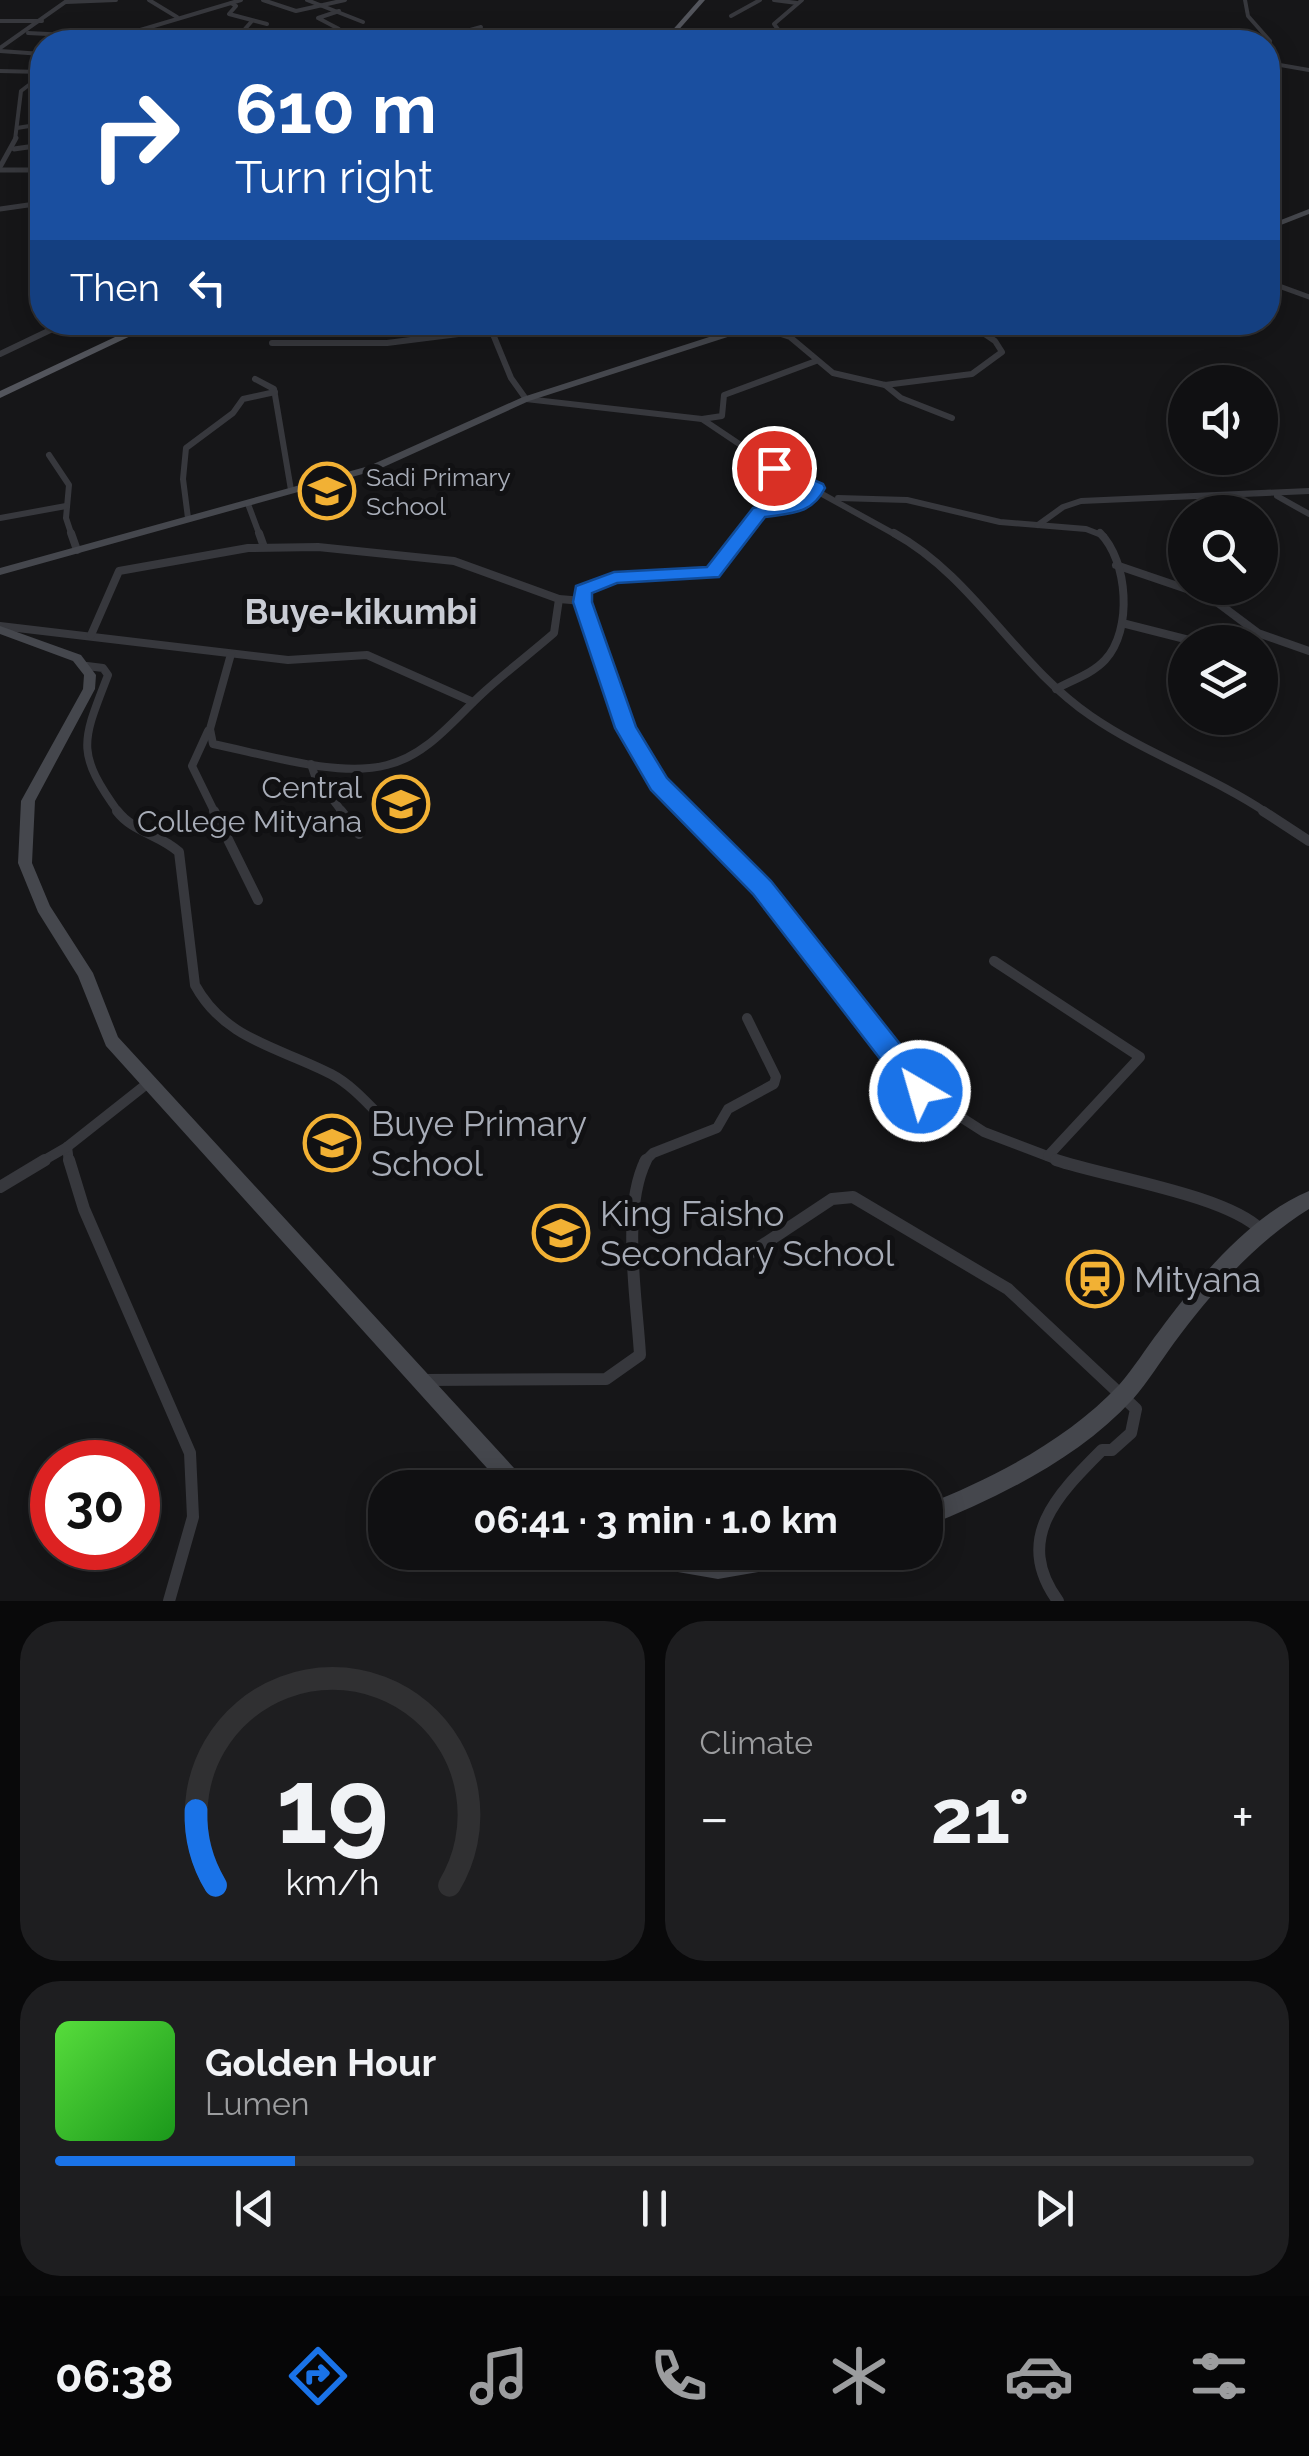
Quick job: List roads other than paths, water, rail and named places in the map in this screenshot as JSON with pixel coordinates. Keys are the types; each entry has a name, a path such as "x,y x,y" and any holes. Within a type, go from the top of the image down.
{"main road":[{"path":"677,30 702,0"},
{"path":"1280,223 1309,210"},
{"path":"0,395 127,335"},
{"path":"0,572 373,468 526,399 720,335"},
{"path":"0,628 55,648 87,666 90,688 28,801 25,863 43,908 84,973 112,1041 502,1470"},
{"path":"943,1510 975,1498 1034,1465 1122,1396 1193,1301 1261,1230 1309,1199"}],"street":[{"path":"0,50 67,1 116,0"},
{"path":"149,0 177,17"},
{"path":"133,30 241,0"},
{"path":"263,0 296,11 345,0"},
{"path":"306,0 325,4 363,22"},
{"path":"731,16 760,0"},
{"path":"774,0 799,2"},
{"path":"1244,0 1250,20 1260,30"},
{"path":"231,2 236,6 229,14 267,24"},
{"path":"779,30 774,20 799,2"},
{"path":"339,11 318,18 339,28"},
{"path":"0,19 6,14"},
{"path":"0,19 42,22"},
{"path":"244,30 252,21"},
{"path":"468,30 481,26"},
{"path":"0,50 30,53"},
{"path":"1280,65 1309,70"},
{"path":"0,71 30,73"},
{"path":"0,168 14,149 19,96 30,82"},
{"path":"24,86 30,86"},
{"path":"17,128 30,126"},
{"path":"14,149 30,147"},
{"path":"0,168 30,169"},
{"path":"0,209 30,205"},
{"path":"1280,286 1309,296"},
{"path":"0,354 40,335"},
{"path":"272,343 387,343 438,335"},
{"path":"492,335 510,378 526,399 702,419 722,416 724,395 816,361"},
{"path":"784,335 816,361 846,378 886,384 972,374 1002,352 987,335"},
{"path":"255,379 274,392 291,490"},
{"path":"886,384 901,398 952,418"},
{"path":"188,518 183,479 186,448 233,414 240,401 274,392"},
{"path":"702,419 774,468 910,542 950,575 1056,688 1092,716 1252,804 1309,841"},
{"path":"49,455 69,485 66,506 76,550"},
{"path":"91,634 118,570 264,547 318,547 440,558 559,600 583,596 614,578 712,573 759,512 803,506 817,488"},
{"path":"1274,495 1309,492"},
{"path":"1278,497 1309,514"},
{"path":"835,498 908,500 1000,522 1104,534 1123,590 1122,623 1105,660 1056,688"},
{"path":"1038,525 1062,507 1081,501 1168,498"},
{"path":"248,504 264,547"},
{"path":"0,518 66,506"},
{"path":"1116,566 1210,597 1258,632 1309,651"},
{"path":"583,596 626,728 659,784 762,888 920,1091 960,1120 1048,1156 1220,1207 1250,1219 1261,1230"},
{"path":"231,654 210,729 209,739 220,747 311,764 368,768 390,765 440,736 554,632 559,600"},
{"path":"1122,623 1168,635"},
{"path":"0,628 91,634 231,654 317,661 361,654 473,702"},
{"path":"87,666 104,668 108,675 85,735 94,778 127,824 169,843 179,852 195,985 202,1001 223,1022 263,1047 340,1080 385,1120"},
{"path":"210,729 192,766 258,900"},
{"path":"311,764 315,776 360,834"},
{"path":"994,961 1140,1057 1122,1083 1048,1156"},
{"path":"420,1380 606,1379 640,1356 634,1252 638,1176 653,1153 717,1128 728,1109 774,1084 776,1077 748,1018"},
{"path":"0,1186 68,1147 148,1083"},
{"path":"68,1147 69,1167 88,1219 184,1435 192,1465 197,1502 191,1539 169,1601"},
{"path":"752,1252 838,1196 853,1197 1008,1289 1136,1409 1131,1433 1112,1450 1102,1450 1044,1518 1038,1549 1040,1578 1058,1601"}],"place":[{"name":"Sadi Primary School","path":"327,491"},
{"name":"Central College Mityana","path":"401,804"},
{"name":"Buye Primary School","path":"332,1143"},
{"name":"King Faisho Secondary School","path":"561,1233"},
{"name":"Mityana","path":"1095,1279"}],"district":[{"name":"Buye-kikumbi","path":"361,611"}]}
